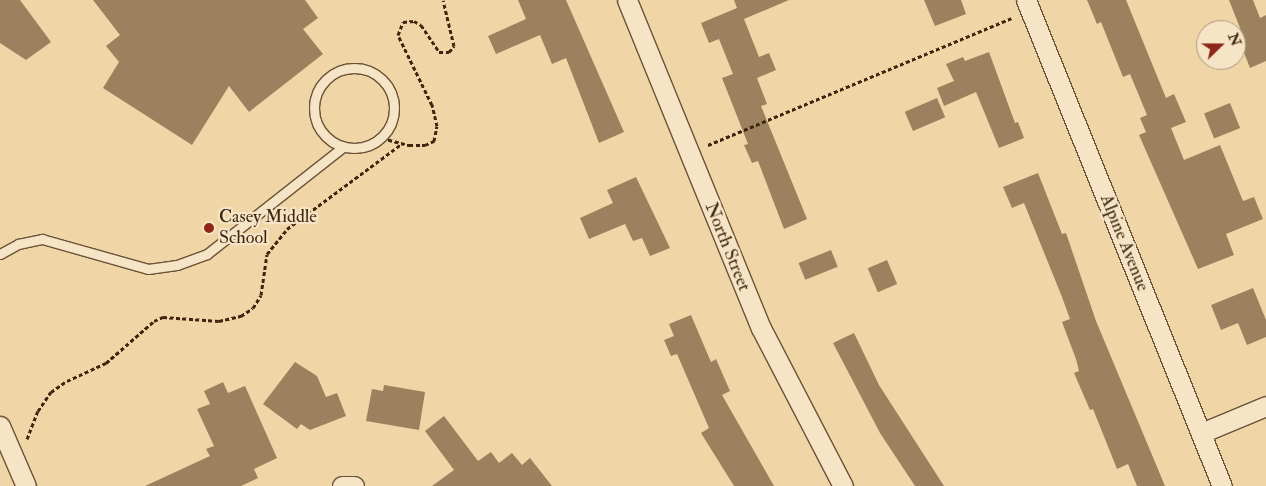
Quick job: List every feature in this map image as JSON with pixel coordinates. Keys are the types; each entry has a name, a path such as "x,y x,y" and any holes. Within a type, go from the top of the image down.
{"street":[{"name":"North Street","path":"627,0 761,328 843,486"},
{"name":"Alpine Avenue","path":"1028,5 1222,486"},
{"path":"1201,433 1266,406"},
{"path":"0,426 26,486"},
{"path":"342,486 354,486"}],"lane":[{"path":"0,254 18,244 42,239 148,269 177,265 207,254 343,147 370,145 382,138 394,113 388,86 366,69 338,70 319,86 313,110 322,133 343,147"}],"path":[{"path":"382,138 403,143 425,145 434,141 437,126 432,105 398,35 403,22 414,21 421,25 439,52 449,52 454,46 443,0"},
{"path":"689,153 1028,5"},
{"path":"14,458 51,392 67,381 106,363 130,345 154,321 163,317 219,321 241,316 253,308 261,294 267,254 287,229 403,143"}],"building":[{"path":"0,0 20,0 51,42 26,60 0,43"},
{"path":"93,0 305,0 318,18 303,29 323,54 249,112 229,86 192,145 103,88 119,62 106,46 120,35"},
{"path":"518,0 566,0 624,132 599,143 566,58 552,64 540,35 496,54 488,36 526,19"},
{"path":"734,0 789,0 744,19 759,57 769,53 776,70 757,78 767,104 761,106 807,219 784,229 758,161 752,163 744,145 748,144 722,78 733,74 719,39 709,43 701,23 737,8"},
{"path":"924,0 961,0 966,14 935,26"},
{"path":"1087,0 1126,0 1166,98 1174,94 1186,122 1171,128 1184,160 1220,145 1243,201 1254,197 1263,219 1226,234 1234,255 1198,269 1139,135 1146,132 1140,118 1147,115 1130,74 1123,77 1101,22 1097,24"},
{"path":"1229,0 1253,0 1260,18 1266,15 1266,61 1250,68 1246,58 1246,20 1237,20"},
{"path":"989,52 1015,123 1018,122 1024,138 999,148 976,92 944,106 937,88 954,81 946,64 963,57 965,61"},
{"path":"937,98 945,117 913,131 905,112"},
{"path":"1230,103 1240,128 1214,139 1204,113"},
{"path":"1038,173 1062,234 1066,233 1096,321 1165,486 1137,486 1128,464 1117,469 1093,409 1090,410 1074,373 1079,371 1062,322 1070,319 1062,297 1024,203 1012,208 1003,187"},
{"path":"636,177 670,248 650,256 642,238 633,241 625,224 589,239 580,218 613,203 607,190"},
{"path":"831,250 838,267 805,280 799,263"},
{"path":"887,260 897,284 878,292 868,268"},
{"path":"1253,288 1266,320 1266,337 1247,345 1238,323 1221,330 1211,305"},
{"path":"691,315 711,362 716,359 730,391 722,395 774,486 734,486 701,433 709,428 677,354 671,356 664,340 674,336 669,324"},
{"path":"854,333 879,385 944,486 915,486 880,433 833,343"},
{"path":"295,362 317,376 326,397 337,393 346,416 310,430 301,424 297,429 263,404"},
{"path":"223,382 228,393 245,386 277,458 254,469 258,478 241,486 145,486 210,456 206,449 214,446 197,409 210,404 204,391"},
{"path":"384,385 425,392 419,430 366,421 372,389 383,391"},
{"path":"444,416 478,461 491,452 499,463 512,453 522,465 530,458 552,486 432,486 454,470 425,431"}],"place":[{"name":"Casey Middle School","path":"209,228"}]}
